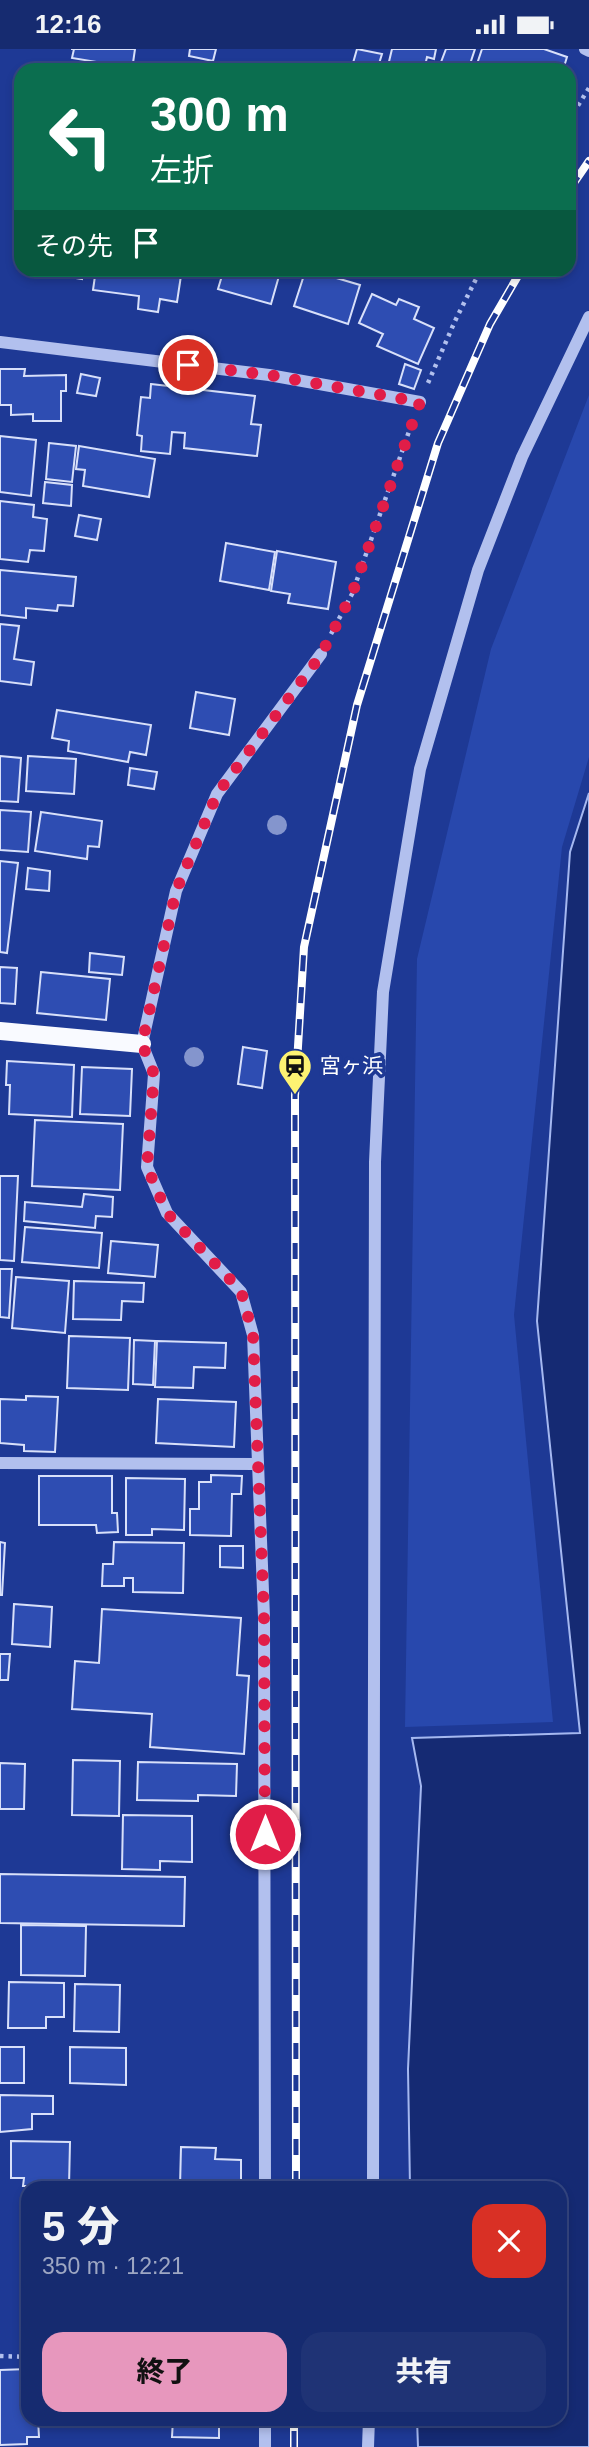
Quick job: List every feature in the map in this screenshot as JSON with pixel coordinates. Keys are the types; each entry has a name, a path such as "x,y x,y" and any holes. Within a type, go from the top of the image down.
{"main road":[{"path":"0,1031 142,1044"}],"street":[{"path":"373,2181 375,1162 383,992 420,769 478,570 522,457 589,317"},
{"path":"0,342 269,375 420,402"},
{"path":"265,2181 264,1616 253,1335 241,1291 167,1213 147,1167 154,1074 142,1044 176,891 217,794 321,655"},
{"path":"0,1463 258,1464"},
{"path":"265,2426 265,2447"},
{"path":"368,2447 369,2426"}],"path":[{"path":"576,108 589,87"},
{"path":"321,655 352,594 420,402 454,321 477,277"},
{"path":"0,2357 21,2357"}],"shaded area":[{"path":"589,395 589,757 562,847 514,1315 553,1722 405,1727 417,959 491,649"},
{"path":"589,793 589,2447 418,2447 417,2426 567,2426 567,2181 410,2181 408,2069 421,1786 412,1738 580,1733 537,1321 570,852"}],"building":[{"path":"74,49 135,49 133,63 97,63 72,58"},
{"path":"190,49 216,49 213,61 189,56"},
{"path":"357,49 382,54 379,63 353,63"},
{"path":"392,49 436,49 434,59 427,57 426,63 389,63"},
{"path":"446,49 475,49 470,63 441,63"},
{"path":"482,49 544,49 567,57 565,63 477,63"},
{"path":"95,277 181,277 177,302 160,299 158,312 138,309 139,296 93,290"},
{"path":"222,277 279,277 271,304 218,289"},
{"path":"303,277 333,277 360,285 348,324 294,306"},
{"path":"372,294 396,305 399,299 419,307 414,319 434,328 418,364 377,346 383,334 359,323"},
{"path":"405,364 421,370 414,389 399,384"},
{"path":"0,369 25,369 24,376 66,375 66,391 61,391 61,421 33,421 33,414 11,415 11,405 0,405"},
{"path":"81,374 100,378 96,396 77,393"},
{"path":"151,384 255,396 251,424 261,425 257,456 184,448 185,433 172,432 170,454 141,451 142,436 137,435 141,397 150,398"},
{"path":"0,436 36,440 31,496 0,492"},
{"path":"49,443 76,446 72,482 46,479"},
{"path":"79,446 155,459 149,497 83,486 85,470 76,469"},
{"path":"45,482 72,485 71,506 43,503"},
{"path":"0,501 34,505 33,517 47,519 44,551 30,550 28,562 0,559"},
{"path":"79,515 101,519 97,540 75,536"},
{"path":"226,543 275,552 269,590 220,581"},
{"path":"277,551 336,562 328,609 288,603 290,594 271,591"},
{"path":"0,570 76,577 73,606 58,605 57,611 26,608 26,618 0,615"},
{"path":"0,624 19,626 14,659 34,662 31,685 0,681"},
{"path":"196,692 235,699 229,735 190,728"},
{"path":"57,710 151,725 146,755 130,752 128,762 68,751 69,741 52,738"},
{"path":"0,756 21,758 18,802 0,801"},
{"path":"28,756 76,759 74,794 26,791"},
{"path":"130,768 157,772 154,789 128,785"},
{"path":"0,810 31,812 28,852 0,850"},
{"path":"41,812 102,821 99,847 88,846 87,859 35,851"},
{"path":"0,861 18,863 7,953 0,952"},
{"path":"28,868 50,871 49,891 26,889"},
{"path":"90,953 124,957 122,975 89,972"},
{"path":"0,967 17,968 15,1004 0,1003"},
{"path":"41,972 110,979 106,1020 37,1013"},
{"path":"243,1047 267,1051 262,1088 238,1084"},
{"path":"7,1061 74,1065 72,1117 9,1114"},
{"path":"82,1067 132,1069 130,1116 80,1114"},
{"path":"35,1120 123,1124 120,1190 32,1186"},
{"path":"0,1176 18,1176 14,1261 0,1260"},
{"path":"84,1194 113,1197 112,1217 96,1216 95,1228 24,1221 25,1202 82,1207"},
{"path":"25,1227 102,1233 99,1268 22,1262"},
{"path":"111,1241 158,1245 155,1277 108,1273"},
{"path":"0,1269 12,1269 9,1318 0,1317"},
{"path":"16,1277 69,1281 65,1333 12,1328"},
{"path":"74,1281 144,1283 143,1302 122,1301 121,1320 73,1319"},
{"path":"69,1336 130,1338 128,1390 67,1388"},
{"path":"134,1340 155,1341 153,1385 133,1384"},
{"path":"157,1341 226,1343 225,1368 194,1367 193,1388 155,1387"},
{"path":"26,1396 58,1397 55,1452 24,1451 24,1445 0,1443 0,1399 26,1400"},
{"path":"158,1399 236,1402 234,1447 156,1443"},
{"path":"211,1475 242,1476 241,1494 232,1494 231,1536 190,1535 190,1509 199,1509 199,1482 211,1482"},
{"path":"39,1476 112,1476 112,1513 117,1513 118,1532 97,1533 96,1525 39,1525"},
{"path":"126,1478 185,1479 184,1530 152,1529 152,1535 126,1535"},
{"path":"0,1542 5,1543 2,1595 0,1595"},
{"path":"114,1542 184,1543 183,1593 133,1592 133,1578 124,1578 124,1586 102,1586 103,1564 113,1564"},
{"path":"220,1546 243,1546 243,1568 220,1567"},
{"path":"14,1604 52,1607 50,1647 12,1644"},
{"path":"102,1609 241,1618 237,1675 249,1676 244,1754 150,1747 152,1714 72,1709 75,1661 99,1663"},
{"path":"0,1654 10,1654 8,1680 0,1680"},
{"path":"73,1760 120,1761 119,1816 72,1815"},
{"path":"138,1762 237,1764 236,1796 198,1795 198,1801 137,1800"},
{"path":"0,1763 25,1764 24,1809 0,1809"},
{"path":"123,1815 192,1816 192,1862 160,1861 160,1870 122,1869"},
{"path":"0,1874 185,1877 184,1926 0,1923"},
{"path":"21,1925 86,1926 85,1976 21,1975"},
{"path":"9,1982 64,1983 64,2017 46,2017 46,2028 8,2028"},
{"path":"75,1984 120,1985 119,2032 74,2031"},
{"path":"0,2047 24,2047 24,2083 0,2083"},
{"path":"70,2047 126,2048 126,2085 70,2083"},
{"path":"0,2095 53,2096 53,2114 32,2114 32,2129 0,2132"},
{"path":"11,2141 70,2142 69,2181 24,2181 24,2178 11,2178"},
{"path":"181,2147 216,2148 215,2159 241,2160 241,2181 180,2181"},
{"path":"21,2369 21,2426 38,2426 39,2437 27,2437 27,2444 0,2445 0,2370"},
{"path":"173,2426 219,2426 219,2438 172,2437"}],"railway":[{"path":"576,180 589,161"},
{"path":"296,2181 295,1096 304,947 357,705 438,443 490,324 517,277"},
{"path":"294,2426 294,2447"}],"place":[{"name":"宮ヶ浜","path":"295,1096"}],"route":[{"path":"188,365 269,375 420,402 352,594 321,655 217,794 176,891 142,1044 154,1074 147,1167 167,1213 241,1291 253,1335 264,1616 265,1834"}]}
